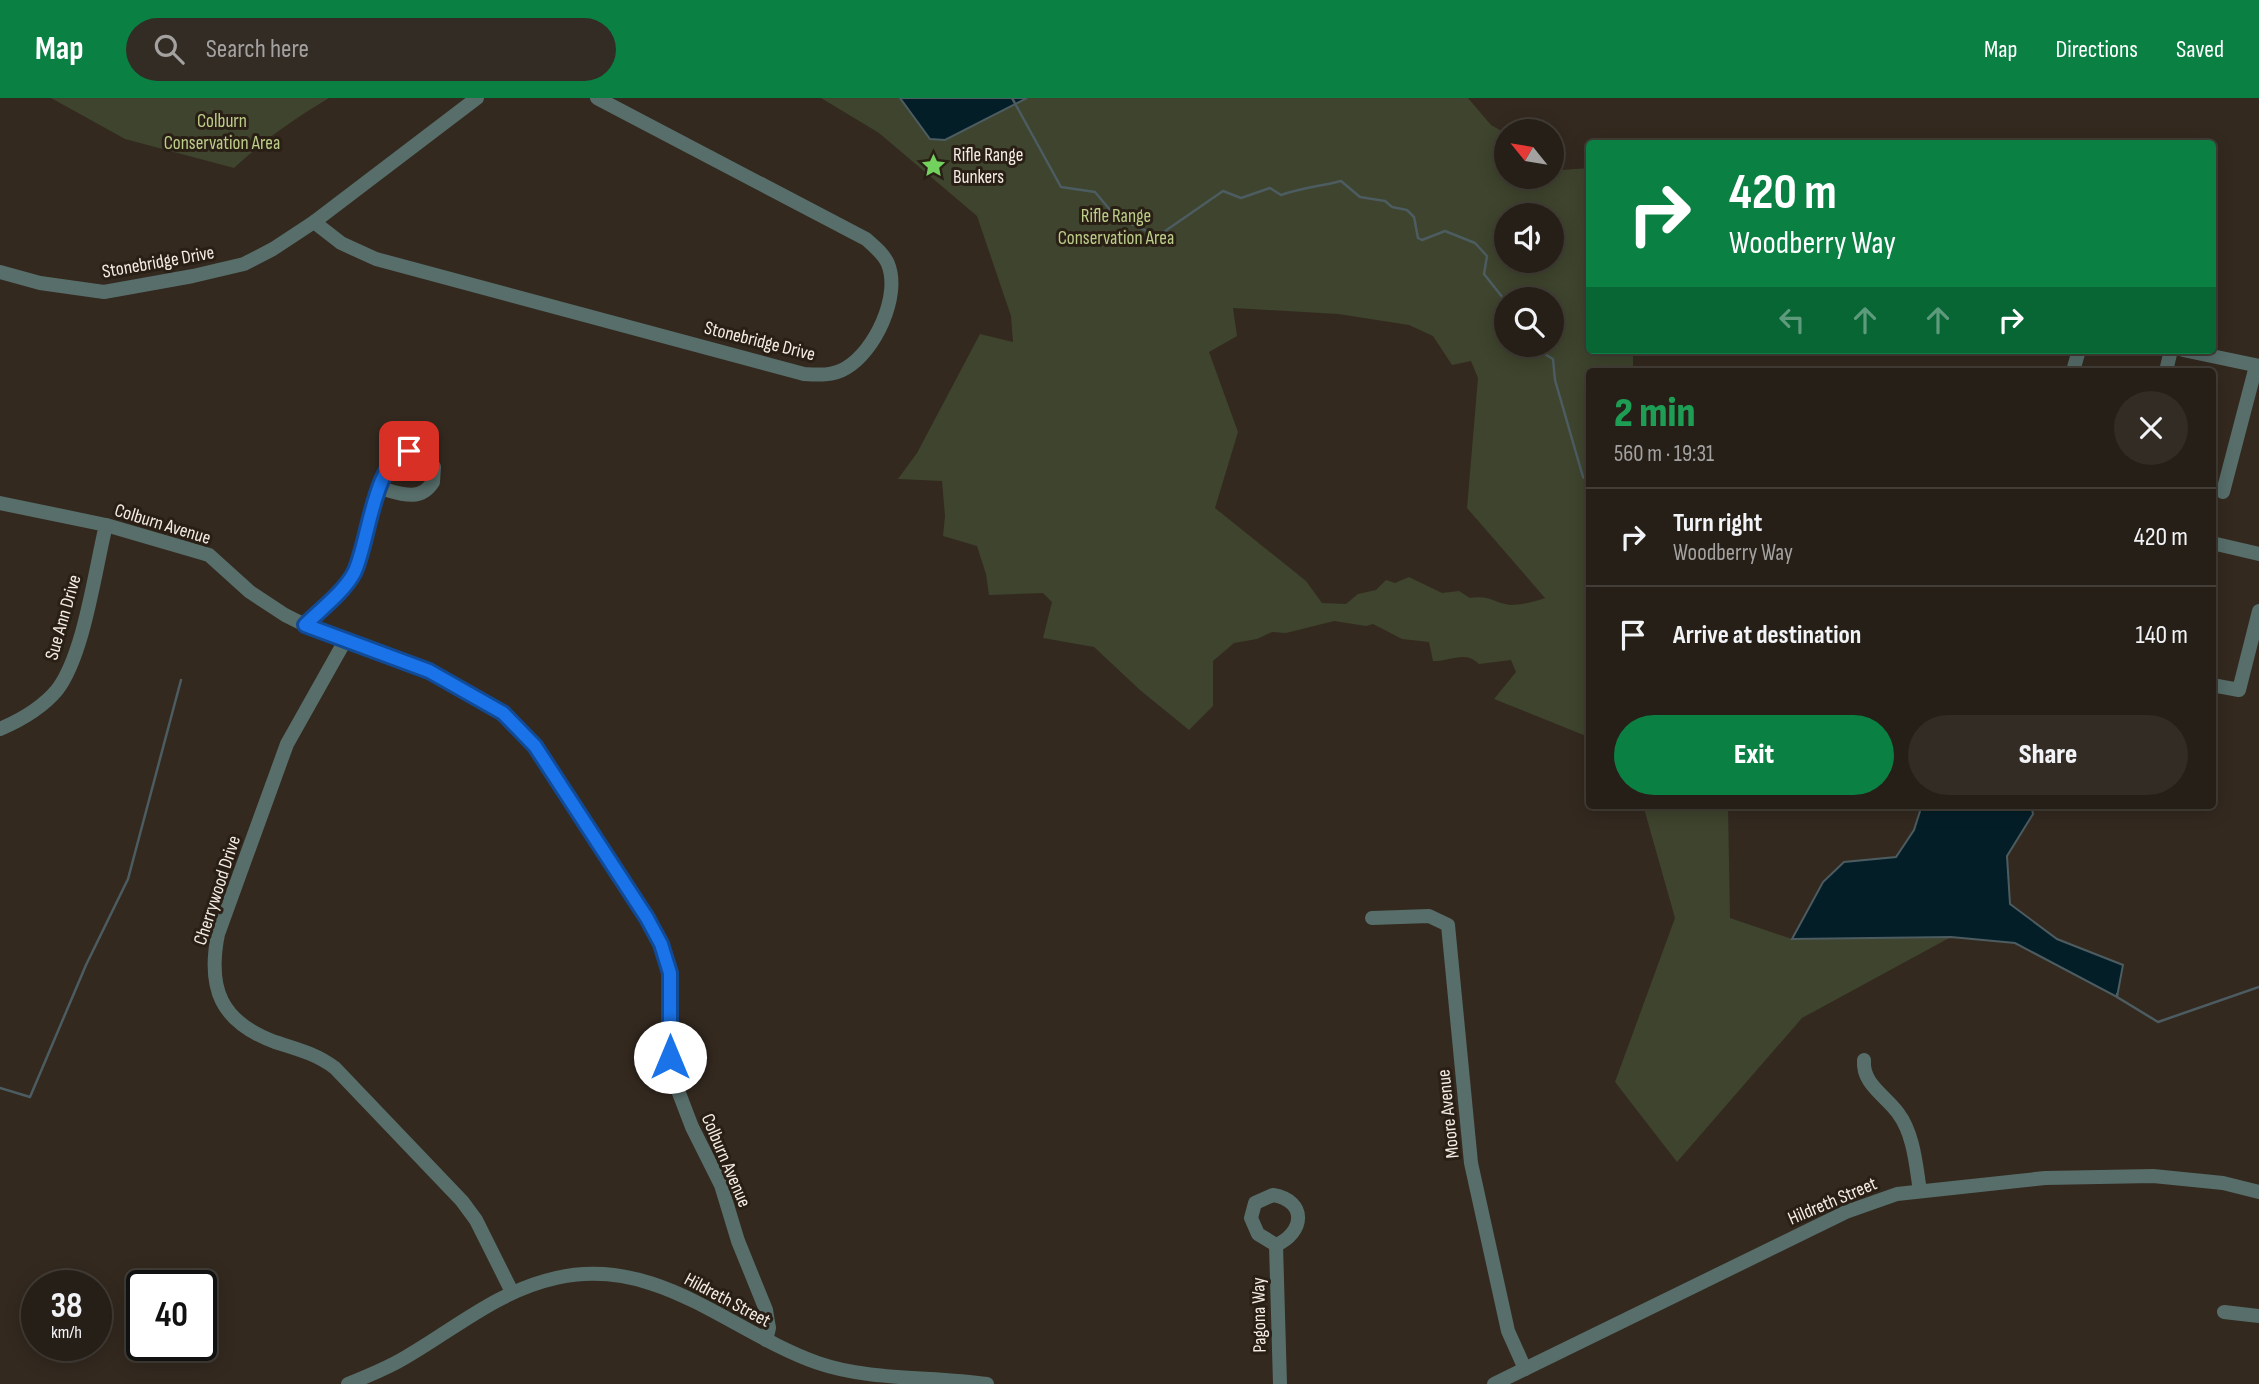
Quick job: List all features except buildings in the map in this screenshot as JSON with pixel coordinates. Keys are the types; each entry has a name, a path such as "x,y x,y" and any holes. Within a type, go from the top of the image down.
{"street":[{"name":"Stonebridge Drive","path":"0,272 71,289 104,292 244,264 314,222 477,98"},
{"name":"Stonebridge Drive","path":"314,222 341,243 376,259 804,374 831,374 858,358 878,331 890,297 888,264 879,251 866,239 597,98"},
{"path":"2202,354 2258,366 2223,492"},
{"path":"305,625 352,575 380,488"},
{"name":"Colburn Avenue","path":"0,503 106,525 209,555 250,592 305,625 429,671 503,713 535,746 647,918 661,944 670,973 670,1057 679,1093 692,1127 721,1185 738,1241 766,1310 769,1328 766,1340"},
{"name":"Sue Ann Drive","path":"0,729 33,712 56,691 65,677 78,644 106,525"},
{"path":"2216,544 2259,554"},
{"path":"2216,686 2239,690 2254,654 2259,611"},
{"name":"Cherrywood Drive","path":"346,639 298,720 269,792 218,934 214,955 217,991 235,1020 249,1030 313,1055 335,1068 462,1201 476,1220 512,1293"},
{"name":"Moore Avenue","path":"1372,918 1429,916 1448,925 1471,1163 1508,1331 1525,1369"},
{"path":"1864,1060 1866,1076 1902,1118 1912,1147 1920,1191"},
{"name":"Hildreth Street","path":"1494,1384 1846,1212 1896,1194 2045,1178 2130,1175 2223,1183 2259,1192"},
{"name":"Pagona Way","path":"1276,1245 1280,1384"},
{"name":"Hildreth Street","path":"348,1384 400,1361 486,1306 512,1293 558,1278 597,1275 629,1278 661,1286 697,1301 766,1340 819,1364 848,1371 987,1384"},
{"path":"2224,1312 2259,1316"}],"green space":[{"name":"Colburn Conservation Area","path":"51,98 329,98 280,130 234,168 125,139"},
{"name":"Rifle Range Conservation Area","path":"821,98 1468,98 1494,127 1494,189 1564,189 1564,170 1586,168 1586,354 1633,354 1633,368 1586,368 1586,736 1494,699 1516,672 1511,660 1479,664 1463,657 1433,661 1429,642 1402,639 1373,624 1366,626 1334,621 1286,633 1272,632 1257,639 1234,643 1213,661 1213,706 1189,730 1140,690 1094,647 1043,638 1052,602 1043,593 989,595 977,546 943,536 945,516 942,481 898,479 917,453 980,334 1013,342 1011,316 977,216 879,133","holes":["1233,308 1338,314 1409,325 1433,336 1452,365 1471,361 1478,378 1467,508 1545,598 1510,605 1488,598 1470,598 1459,591 1442,593 1409,577 1395,583 1386,580 1376,590 1358,594 1346,604 1322,603 1306,581 1215,508 1238,432 1209,352 1237,336"]},
{"path":"1644,809 1728,809 1730,918 1792,939 1951,937 1802,1018 1677,1162 1615,1082 1675,918"}],"water":[{"path":"900,98 1027,98 945,140 930,139"},
{"path":"1921,809 2032,809 2033,814 2007,856 2010,904 2057,939 2123,965 2117,997 2015,943 1951,937 1792,939 1823,882 1844,862 1896,857 1914,830"}],"waterway":[{"path":"1012,98 1061,187 1095,192 1116,217 1158,236 1223,191 1241,198 1270,188 1281,195 1341,181 1360,197 1385,201 1392,207 1407,210 1414,217 1418,238 1422,240 1445,231 1475,243 1487,256 1484,274 1494,287"},
{"path":"1550,357 1553,359 1555,380 1583,477 1586,479"},
{"path":"0,1088 30,1097 86,965 128,879 181,680"},
{"path":"2117,994 2117,997 2158,1022 2259,987"}],"place":[{"name":"Rifle Range Bunkers","path":"933,165"}],"route":[{"path":"409,451 399,455 387,471 377,496 358,564 352,575 305,625 429,671 503,713 535,746 647,918 661,944 670,973 670,1057"}]}
